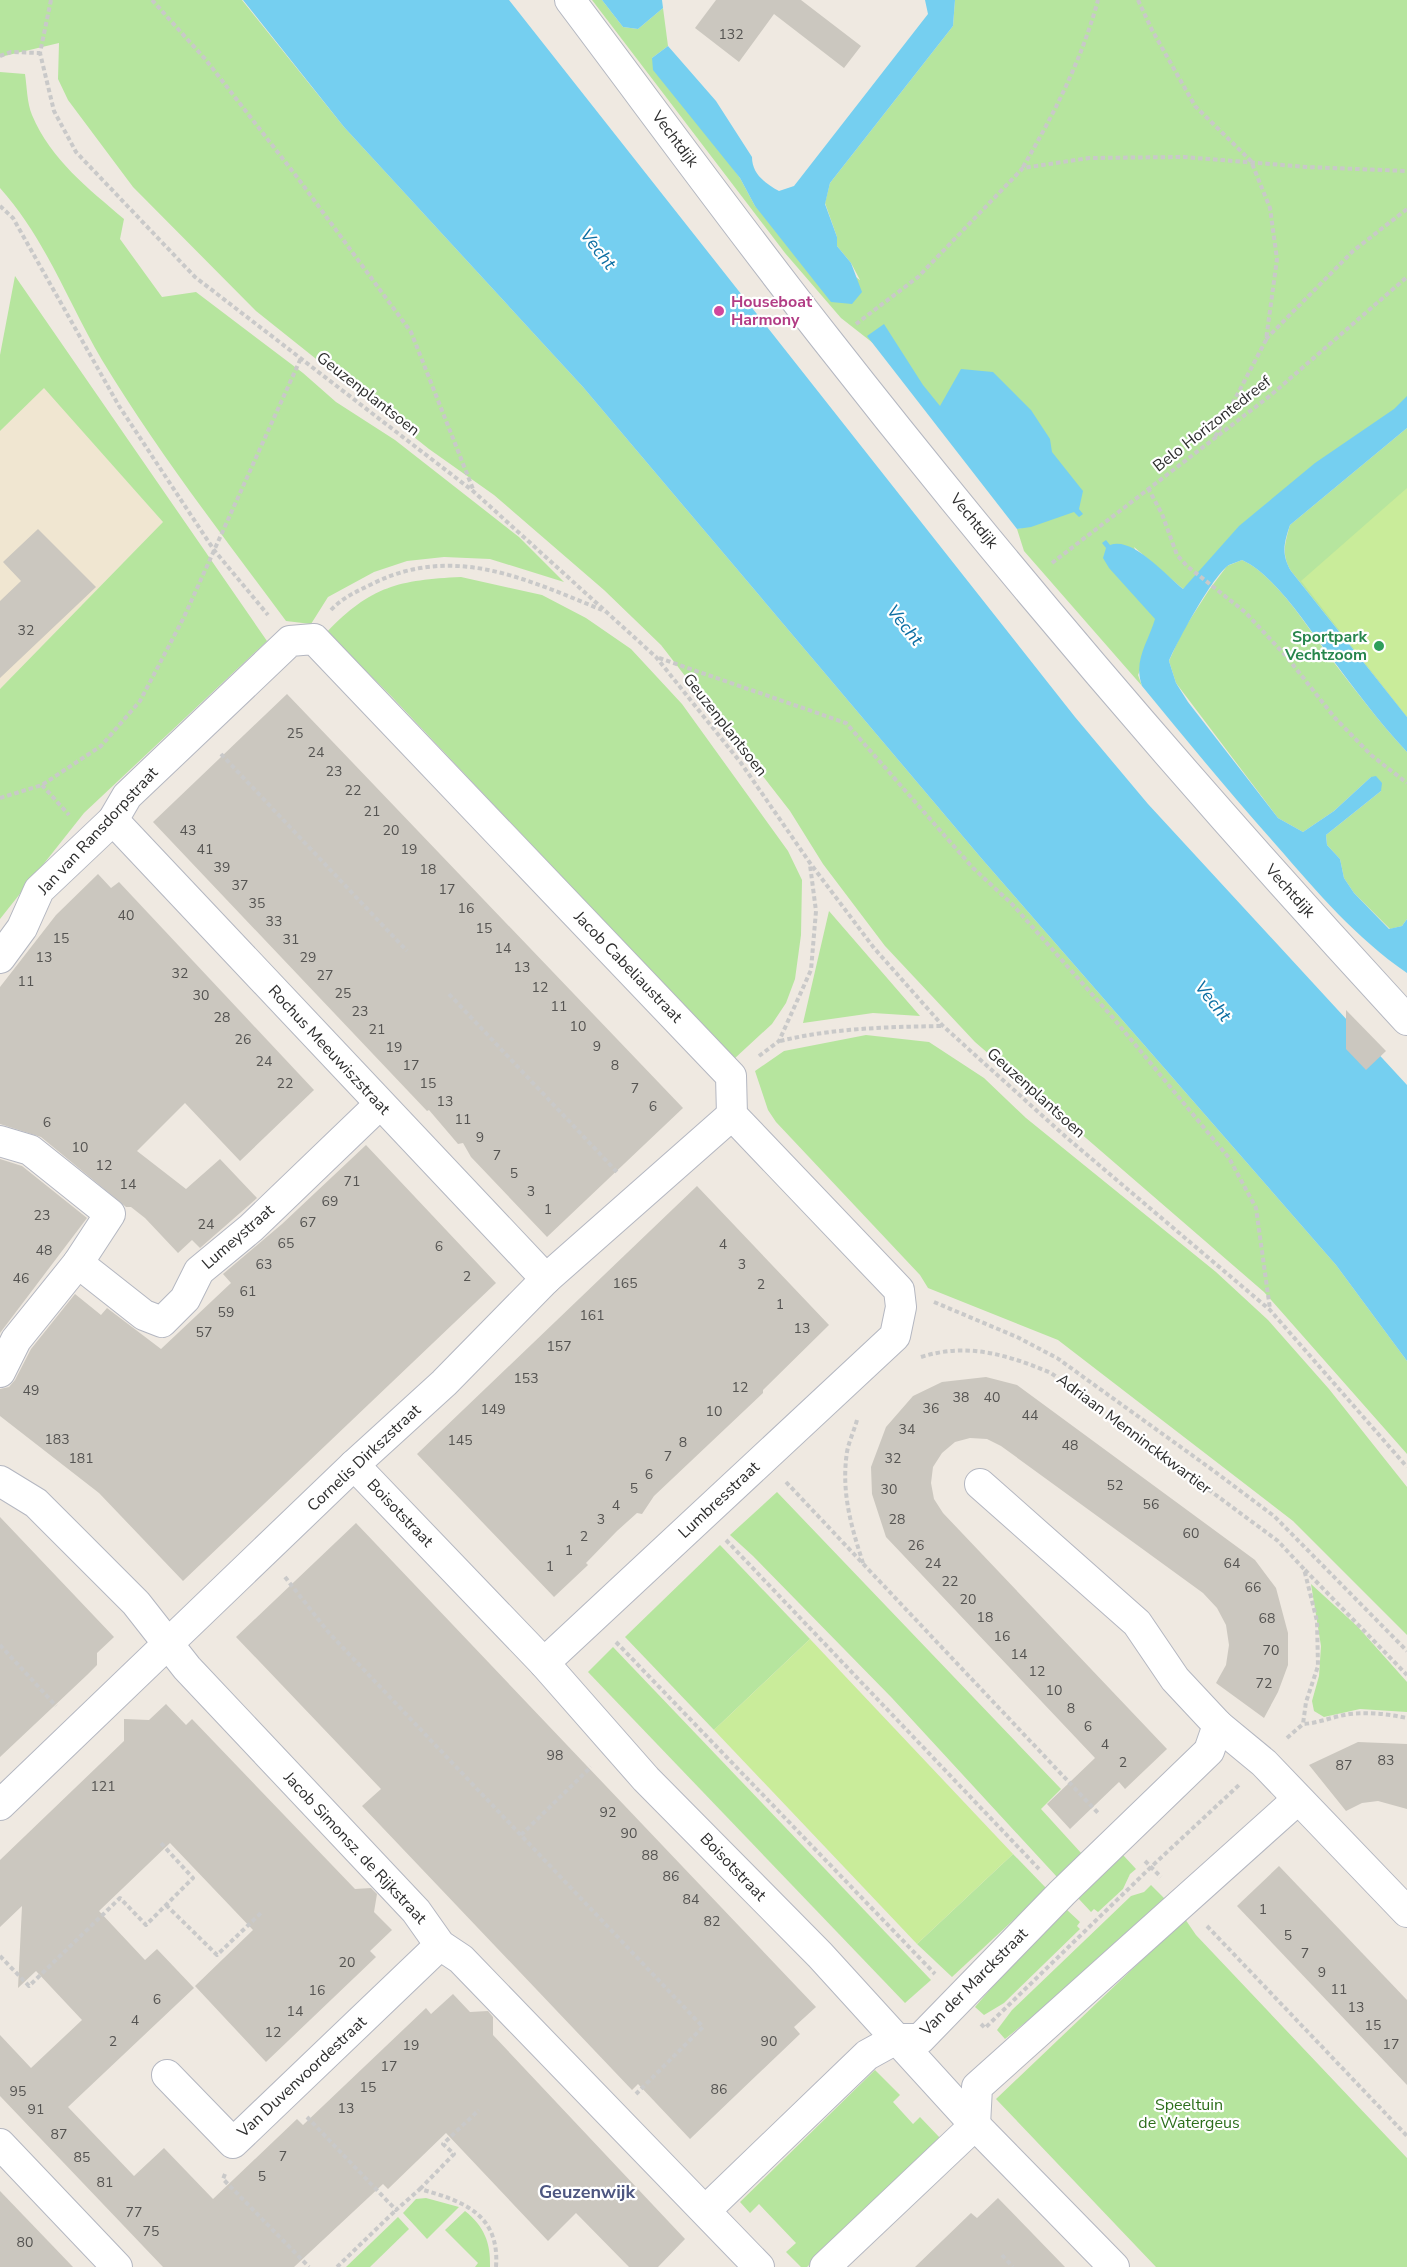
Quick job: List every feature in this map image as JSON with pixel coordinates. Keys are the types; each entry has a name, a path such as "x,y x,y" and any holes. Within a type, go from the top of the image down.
{"street":[{"name":"Vechtdijk","path":"570,0 826,339 1025,584 1289,892 1407,1020"},
{"name":"Jan van Ransdorpstraat","path":"0,958 22,928 39,890 102,830 127,796 198,729 302,640"},
{"name":"Jacob Cabeliaustraat","path":"302,640 732,1076"},
{"name":"Rochus Meeuwiszstraat","path":"102,830 380,1104 546,1279"},
{"path":"732,1076 732,1115 899,1290 901,1307"},
{"name":"Lumeystraat","path":"78,1263 144,1315 162,1322 185,1299 199,1271 250,1228 380,1104"},
{"name":"Cornelis Dirkszstraat","path":"0,1805 265,1553 354,1465 444,1383 546,1279 732,1115"},
{"path":"0,1141 30,1150 110,1214 78,1263 16,1340 0,1372"},
{"name":"Lumbresstraat","path":"544,1664 895,1336 901,1307"},
{"name":"Boisotstraat","path":"354,1465 544,1664 646,1779 820,1955 975,2125 1114,2267"},
{"name":"Jacob Simonsz. de Rijkstraat","path":"0,1481 36,1503 136,1603 187,1668 416,1911 440,1945 461,1959 706,2210 749,2263"},
{"path":"980,1484 1137,1623 1175,1679 1218,1725 1264,1763 1297,1800 1407,1912"},
{"name":"Van der Marckstraat","path":"706,2210 867,2055 896,2039 920,2039 1062,1893 1209,1751 1218,1725"},
{"path":"825,2267 975,2125 977,2087 1297,1800"},
{"name":"Van Duvenvoordestraat","path":"167,2075 233,2143 286,2095 440,1945"},
{"path":"0,2144 117,2267"}],"path":[{"path":"0,56 11,52 40,53 51,0"},
{"path":"152,0 206,60 297,177 411,332 473,490"},
{"path":"826,339 849,329 918,277 1023,168 1055,113 1091,24 1098,0"},
{"path":"1138,0 1152,30 1195,106 1251,161 1270,208 1277,259 1266,340"},
{"name":"Geuzenplantsoen","path":"40,53 54,111 76,152 195,277 473,490 656,657 741,763 810,863 874,948 943,1026 1066,1137 1270,1310 1407,1467"},
{"path":"1023,168 1089,158 1184,157 1307,167 1407,171"},
{"path":"0,206 13,218 119,406 214,550 302,640 341,599 398,572 444,566 494,569 530,580 605,611"},
{"path":"1214,439 1266,340 1353,251 1407,209"},
{"name":"Belo Horizontedreef","path":"1025,584 1271,395 1407,277"},
{"path":"0,798 42,785 101,746 140,701 184,617 302,358"},
{"path":"1148,488 1162,514 1177,555 1187,566 1245,612 1286,656 1343,726 1371,755 1407,783"},
{"path":"656,657 846,723 973,868 1012,904 1114,1019 1228,1158 1256,1208 1268,1282 1270,1310"},
{"path":"198,729 407,951"},
{"path":"42,785 102,830"},
{"path":"779,1041 811,970 816,911 810,863"},
{"path":"449,994 639,1195"},
{"path":"732,1076 779,1041 829,1030 943,1026"},
{"path":"901,1307 934,1301 1017,1336 1057,1358 1274,1516 1407,1652"},
{"name":"Adriaan Menninckkwartier","path":"914,1360 963,1350 1009,1355 1051,1373 1278,1540 1305,1569 1317,1621 1318,1666 1306,1702 1303,1724"},
{"path":"858,1412 847,1450 844,1485 848,1519 863,1563"},
{"path":"763,1459 1120,1837 1185,1902 1407,2136"},
{"path":"703,1515 1093,1924"},
{"path":"265,1553 329,1633 703,2027 614,2116"},
{"path":"1305,1569 1407,1675"},
{"path":"593,1617 960,1999 985,2028 1303,1724 1320,1723 1349,1714 1384,1713 1407,1718"},
{"path":"0,1645 79,1730"},
{"path":"521,1835 615,1743"},
{"path":"0,1956 29,1986 120,1898 146,1925 193,1878 160,1842"},
{"path":"166,1905 217,1955 262,1912"},
{"path":"286,2095 396,2210"},
{"path":"337,2267 454,2154 443,2144 479,2110"},
{"path":"233,2143 224,2179 309,2267"},
{"path":"420,2189 467,2204 488,2225 495,2247 495,2267"},
{"path":"1002,2256 1013,2267"}],"shaded area":[{"path":"44,387 163,522 0,689 0,431"}],"green space":[{"path":"0,0 242,0 344,127 583,387 982,859 1336,1265 1407,1361 1407,1454 1264,1292 975,1042 885,946 823,864 790,811 661,645 604,590 494,495 429,449 256,311 133,187 68,100 58,79 59,43 0,57"},
{"path":"592,0 602,0 623,27 638,29 663,8 668,46 652,58 740,178 755,206 860,280 851,263 837,246 837,237 825,203 830,183 953,26 955,0 1407,0 1407,413 1183,589 1134,547 1162,619 1138,675 1142,686 1024,551 1017,529 1022,528 878,347 841,318 785,253"},
{"path":"0,72 25,74 30,110 49,146 72,173 124,219 120,239 162,297 196,292 303,373 336,402 395,440 519,537 564,582 490,559 444,557 407,561 374,572 328,597 311,624 286,621 191,493 123,394 102,360 43,249 16,207 0,188"},
{"path":"15,276 267,641 84,813 0,919 0,689 163,522 44,388 0,431 0,355"},
{"name":"Sportpark Vechtzoom","path":"1407,428 1407,717 1291,571 1286,559 1285,548 1290,525"},
{"name":"Sportpark Vechtzoom","path":"1407,488 1407,717 1301,581"},
{"path":"1242,560 1254,567 1278,589 1366,704 1407,752 1407,919 1402,926 1390,929 1354,893 1344,878 1340,859 1327,845 1326,835 1381,791 1371,777 1334,811 1303,832 1278,818 1176,683 1169,661 1182,632 1227,566"},
{"path":"461,577 542,595 586,618 631,649 682,704 788,851 802,880 801,935 795,979 786,1003 772,1024 734,1059 392,697 327,632 358,604 387,588 420,580"},
{"path":"829,911 920,1016 873,1013 803,1023"},
{"path":"866,1035 929,1042 984,1078 1026,1118 1216,1272 1268,1320 1329,1389 1407,1487 1407,1635 1293,1521 1058,1340 928,1288 920,1275 776,1122 768,1110 755,1071 784,1051"},
{"path":"777,1492 1061,1789 1041,1809 1082,1854 1057,1877 892,1698 730,1535"},
{"path":"720,1545 810,1639 714,1730 625,1637"},
{"path":"1311,1584 1358,1627 1407,1682 1407,1712 1360,1709 1324,1717 1314,1711 1312,1701 1319,1676 1321,1646"},
{"path":"810,1639 1013,1854 917,1944 714,1730"},
{"path":"613,1647 931,1980 905,2003 588,1672"},
{"path":"1013,1854 1047,1889 952,1977 917,1944"},
{"path":"1123,1855 1136,1869 1130,1874 1123,1889 1098,1912 1094,1909 1091,1912 1078,1898"},
{"path":"1151,1885 1165,1899 1088,1972 1005,2039 997,2030 1012,2010 1131,1896 1144,1892"},
{"path":"1066,1909 1080,1922 1077,1926 1080,1929 1004,2003 984,2015 975,2007"},
{"name":"Speeltuin de Watergeus","path":"1185,1919 1196,1935 1407,2158 1407,2267 1156,2267 996,2099"},
{"path":"875,2070 900,2095 893,2102 913,2124 920,2117 941,2139 807,2267 801,2267 786,2252 796,2243 759,2204 750,2213 740,2202"},
{"path":"426,2198 459,2207 427,2239 403,2213 416,2199"},
{"path":"465,2211 482,2229 488,2243 490,2267 475,2267 478,2263 445,2230"},
{"path":"398,2217 409,2229 370,2267 346,2267"}],"water":[{"name":"Vecht","path":"243,0 509,0 1075,717 1148,804 1407,1085 1407,1361 1336,1265 982,859 583,387 344,127"},
{"path":"602,0 662,0 663,8 638,29 623,27"},
{"path":"925,0 955,0 953,26 830,183 825,204 837,237 837,246 851,263 862,292 852,304 831,302 755,206 740,178 653,70 652,58 668,46 716,101 752,157 757,173 779,191 794,186 928,14"},
{"path":"884,324 923,385 940,406 961,369 993,372 1031,410 1050,439 1052,452 1083,491 1079,509 1083,514 1079,517 1074,512 1031,527 1017,529 867,336"},
{"path":"1407,396 1407,428 1290,525 1284,548 1291,571 1407,717 1407,752 1366,704 1290,602 1266,577 1242,560 1229,565 1214,582 1187,625 1169,661 1176,683 1188,702 1278,818 1303,832 1334,811 1371,777 1376,776 1382,783 1381,791 1326,835 1327,845 1340,859 1344,878 1354,893 1389,929 1402,926 1407,919 1407,973 1354,930 1322,897 1142,686 1140,660 1155,619 1109,568 1103,558 1106,548 1102,543 1106,540 1110,545 1119,544 1138,551 1183,589 1239,526 1315,463 1394,409"}],"building":[{"path":"716,0 801,0 861,46 844,68 774,14 739,62 695,28"},
{"path":"38,529 96,587 0,678 0,601 21,581 3,562"},
{"path":"287,694 683,1108 547,1237 471,1157 463,1143 458,1144 429,1110 427,1111 153,822"},
{"path":"98,874 111,888 119,882 314,1090 240,1161 185,1103 137,1151 186,1189 220,1159 257,1198 200,1248 192,1240 178,1253 145,1218 131,1207 126,1207 41,1137 0,1124 0,987 56,915"},
{"path":"1346,1010 1386,1051 1366,1070 1346,1049"},
{"path":"366,1145 496,1283 183,1581 99,1493 0,1416 0,1389 9,1387 15,1380 31,1349 75,1294 101,1315 107,1308 161,1349 231,1283 223,1274 282,1224"},
{"path":"0,1159 22,1166 87,1218 0,1333"},
{"path":"697,1186 829,1325 763,1390 763,1393 654,1496 642,1514 637,1513 617,1531 586,1563 588,1565 554,1597 417,1454"},
{"path":"986,1377 1017,1385 1255,1560 1276,1588 1288,1633 1288,1665 1278,1692 1264,1718 1216,1683 1226,1665 1229,1645 1226,1625 1217,1608 1203,1593 1001,1446 987,1439 970,1438 955,1442 942,1453 933,1467 931,1483 934,1499 943,1513 1167,1749 1125,1789 1119,1782 1070,1829 1047,1804 1095,1758 886,1537 872,1494 871,1467 886,1427 913,1396 942,1382"},
{"path":"0,1517 114,1637 97,1653 97,1665 0,1757"},
{"path":"356,1523 816,2007 794,2027 800,2034 690,2139 638,2084 632,2090 362,1806 381,1789 236,1637"},
{"path":"166,1704 186,1725 192,1719 355,1889 371,1888 377,1894 374,1912 392,1930 370,1951 376,1957 266,2062 195,1986 253,1930 170,1843 99,1911 145,1960 157,1949 194,1988 68,2107 134,2176 164,2148 213,2199 297,2119 303,2125 426,2008 431,2014 453,1994 470,2012 488,2011 493,2017 493,2035 685,2239 658,2267 629,2267 576,2213 548,2241 446,2133 388,2189 383,2184 294,2267 163,2267 0,2096 0,2035 31,2068 82,2020 36,1971 18,1988 22,1906 0,1927 0,1860 124,1741 124,1719 149,1720"},
{"path":"1358,1742 1407,1744 1407,1809 1378,1801 1362,1803 1346,1811 1309,1765"},
{"path":"1279,1866 1407,2000 1407,2085 1237,1906"},
{"path":"0,2191 73,2267 0,2267"},
{"path":"998,2198 1065,2267 915,2267 971,2213 977,2218"}],"place":[{"name":"Houseboat Harmony","path":"719,311"},
{"name":"Sportpark Vechtzoom","path":"1379,646"}],"district":[{"name":"Geuzenwijk","path":"587,2192"}]}
